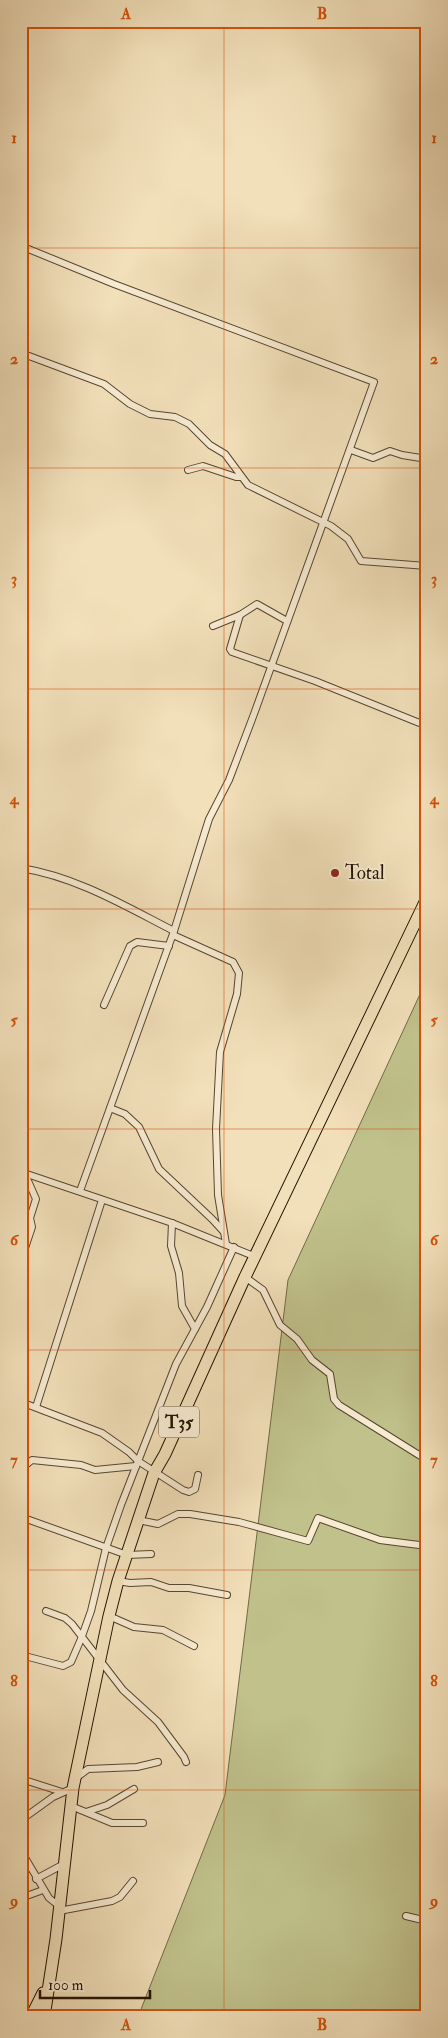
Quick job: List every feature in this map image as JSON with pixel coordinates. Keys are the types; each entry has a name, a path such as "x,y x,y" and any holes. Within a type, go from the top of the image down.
{"highway":[{"name":"T35","path":"44,2017 71,1806 70,1786 118,1581 154,1472 165,1454 245,1277 427,898"},
{"name":"T35","path":"31,2017 47,1984"}],"street":[{"path":"21,246 114,284 374,382 351,450 270,664 229,780 209,819 174,933 80,1191"},
{"path":"21,354 104,384 130,404 150,414 175,417 183,420 195,428 210,445 225,454 241,477 256,491 324,523 348,540 362,561 427,566"},
{"path":"351,450 373,458 390,451 427,459"},
{"path":"188,470 203,466 236,478 241,477"},
{"path":"213,626 240,615 259,604 287,621"},
{"path":"240,615 231,651 270,664 427,726"},
{"path":"21,868 55,875 86,887 233,962 239,973 237,994 222,1041 216,1129 218,1195 226,1244"},
{"path":"104,1005 130,946 137,942 168,946"},
{"path":"110,1108 124,1114 139,1127 159,1169 212,1219 224,1233"},
{"path":"23,1173 172,1223 256,1257"},
{"path":"21,1260 32,1227 30,1218 36,1199 23,1173"},
{"path":"36,1407 102,1200"},
{"path":"172,1223 171,1246 180,1273 182,1306 195,1329"},
{"path":"21,1655 63,1666 71,1662 91,1611 106,1548 176,1364 234,1247"},
{"path":"245,1277 263,1290 276,1320 297,1339 312,1360 330,1374 334,1399 339,1405 427,1460"},
{"path":"21,1402 102,1433 129,1452 137,1464 168,1479 183,1490 189,1492 196,1486 198,1475"},
{"path":"21,1458 29,1461 46,1460 95,1470 137,1464"},
{"path":"21,1469 29,1461"},
{"path":"138,1520 153,1524 163,1523 178,1514 190,1514 239,1522 308,1541 316,1519 319,1518 380,1540 427,1546"},
{"path":"21,1517 128,1555 151,1554"},
{"path":"118,1581 135,1584 151,1582 169,1588 189,1588 227,1595"},
{"path":"46,1611 68,1621 123,1690 158,1722 186,1762"},
{"path":"109,1616 132,1626 164,1630 194,1646"},
{"path":"21,1820 70,1786 88,1768 134,1767 158,1762"},
{"path":"21,1779 70,1786"},
{"path":"86,1812 107,1805 134,1789"},
{"path":"71,1806 112,1823 143,1823"},
{"path":"21,1851 43,1890 59,1909 112,1901 120,1896 134,1881"},
{"path":"36,1879 64,1864"},
{"path":"21,1898 43,1890"},
{"path":"406,1916 427,1921"}],"green space":[{"path":"427,979 427,2017 138,2017 225,1795 288,1280"}],"place":[{"name":"Total","path":"335,873"}]}
